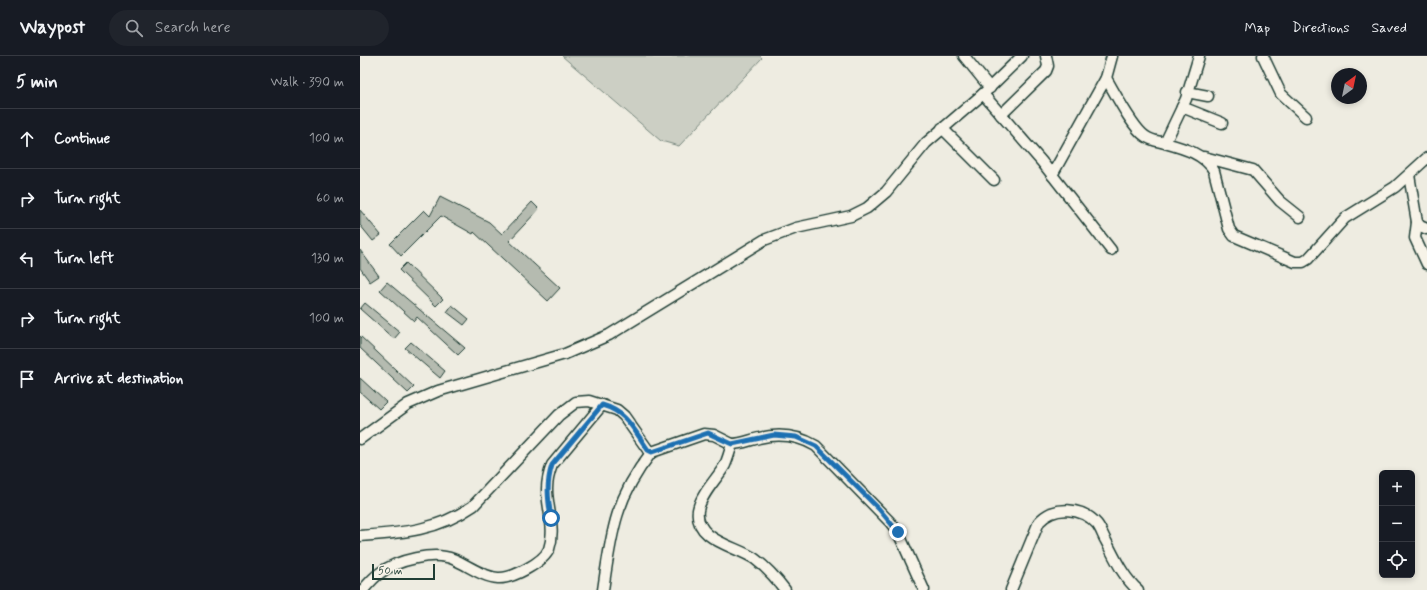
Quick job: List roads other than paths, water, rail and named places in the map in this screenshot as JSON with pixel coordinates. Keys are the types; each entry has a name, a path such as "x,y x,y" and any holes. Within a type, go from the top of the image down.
{"street":[{"path":"964,56 1001,115 1052,175 1111,250"},
{"path":"360,439 408,404 438,391 565,354 602,338 764,240 796,228 851,216 868,208 886,192 919,152 942,128 986,91 1022,56"},
{"path":"1001,115 1046,71 1048,66 1046,56"},
{"path":"1052,175 1106,78 1112,56"},
{"path":"1165,143 1182,107 1199,56"},
{"path":"1263,56 1281,94 1306,116"},
{"path":"1106,78 1142,134 1155,142 1165,143 1204,157 1253,170 1280,200 1300,216"},
{"path":"1187,92 1208,96"},
{"path":"1182,107 1222,122"},
{"path":"942,128 994,180"},
{"path":"1204,157 1210,163 1214,171 1229,229 1234,236 1300,263 1308,259 1345,218 1395,187 1427,158"},
{"path":"1409,175 1417,222 1415,238 1427,264"},
{"path":"1417,222 1420,226 1427,229"},
{"path":"360,536 403,533 437,526 456,518 473,506 559,415 576,402 589,400 617,410 624,416 651,453 637,469 619,505 613,526 603,590"},
{"path":"363,590 380,573 392,566 417,558 435,555 452,558 486,575 499,578 511,576 540,562 548,550 552,537 547,490 548,477 552,465 602,405"},
{"path":"648,450 656,452 704,434 714,435 732,444 774,435 796,437 816,446 898,532 924,590"},
{"path":"732,444 726,464 702,499 698,510 699,520 712,538 754,558 770,571 785,590"},
{"path":"1011,590 1039,522 1045,515 1054,511 1065,510 1077,512 1097,524 1123,572 1138,590"}]}
